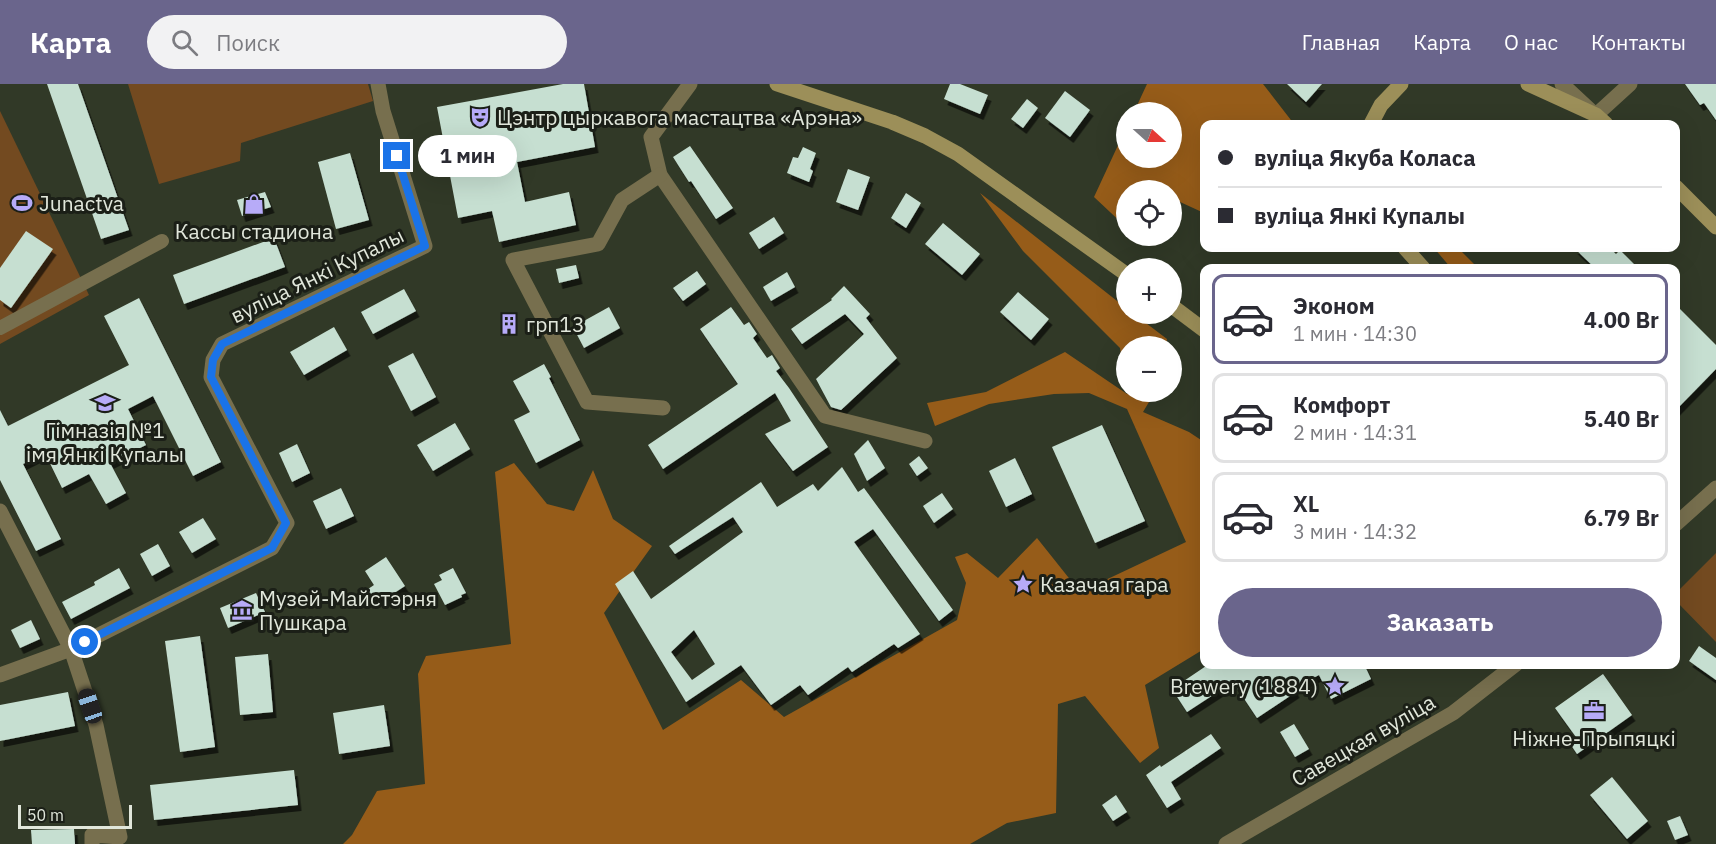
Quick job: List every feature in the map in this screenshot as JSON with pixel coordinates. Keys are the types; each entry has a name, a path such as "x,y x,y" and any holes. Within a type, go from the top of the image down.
{"main road":[{"path":"777,84 891,122 958,153 1116,267"},
{"path":"1373,120 1381,105 1401,84"},
{"path":"1527,84 1601,120"},
{"path":"1680,191 1716,227"},
{"path":"1409,252 1419,264"},
{"path":"1182,314 1200,327"}],"street":[{"name":"вуліца Янкі Купалы","path":"71,649 272,548 286,523 211,377 213,360 222,344 425,246 383,111 378,84"},
{"path":"690,84 651,137 660,175 825,416 925,441"},
{"path":"1562,84 1601,120 1630,84"},
{"path":"660,175 622,200 598,244 513,260 587,402 663,408"},
{"path":"0,328 162,241"},
{"path":"1680,520 1716,488"},
{"path":"0,511 71,649 96,725 120,837 92,836 92,844"},
{"path":"0,675 71,649"},
{"name":"Савецкая вуліца","path":"1226,844 1454,713 1510,669"}],"shaded area":[{"path":"128,84 368,84 373,101 241,143 240,161 159,184"},
{"path":"1147,84 1263,84 1291,120 1200,120 1200,211 1182,203 1182,180 1116,180 1116,218 1094,197 1116,150 1116,168 1182,168 1182,102 1139,102"},
{"name":"Junactva","path":"0,111 89,295 0,344"},
{"path":"980,193 1116,300 1116,324 1147,324 1163,336 1116,336 1116,344 1023,251"},
{"path":"1437,252 1462,252 1474,264 1448,264"},
{"path":"1065,352 1116,387 1116,402 1149,402 1143,412 1189,432 1200,439 1200,651 1145,685 1159,748 1140,763 1085,696 1058,704 1056,813 1007,823 970,844 343,844 352,835 377,791 425,784 418,674 426,656 511,644 495,472 514,463 547,504 574,511 593,470 613,519 652,546 604,613 663,730 741,680 784,717 957,620 966,583 955,557 967,553 998,578 1037,538 1080,592 1186,542 1127,409 1089,393 1054,394 989,404 935,426 927,403 986,392"},
{"path":"1716,553 1716,642 1680,605 1680,589"}],"building":[{"path":"47,84 78,84 129,230 101,239"},
{"path":"563,84 584,84 595,147 517,162 525,202 569,192 576,225 499,242 492,211 458,218 437,107"},
{"path":"950,84 960,84 988,95 980,114 944,99"},
{"path":"1287,84 1322,84 1306,102"},
{"path":"1685,84 1716,84 1716,120 1704,103 1700,105"},
{"path":"1065,91 1090,110 1070,137 1045,118"},
{"path":"1027,99 1038,108 1023,128 1011,119"},
{"path":"690,146 733,208 716,219 673,157"},
{"path":"803,147 816,153 810,169 813,171 809,182 787,173 793,157 798,158"},
{"path":"350,153 369,220 336,229 318,162"},
{"path":"848,169 870,177 858,210 836,202"},
{"name":"Кассы стадиона","path":"265,192 271,207 242,216 237,200"},
{"path":"906,193 921,203 906,228 891,218"},
{"path":"774,217 784,233 759,249 749,233"},
{"path":"943,223 980,254 962,275 925,244"},
{"path":"26,231 53,249 11,308 0,300 0,268"},
{"path":"274,238 285,267 184,304 173,275"},
{"path":"1578,252 1614,252 1616,254 1622,252 1634,264 1591,264"},
{"path":"576,265 579,278 559,283 556,269"},
{"path":"697,271 706,284 683,301 673,288"},
{"path":"787,272 795,287 771,301 763,287"},
{"path":"844,286 870,314 866,318 897,358 841,410 831,407 816,379 864,334 845,314 802,344 791,329 832,300"},
{"path":"404,289 416,311 373,334 361,312"},
{"path":"1018,292 1049,319 1031,340 1000,312"},
{"path":"139,298 221,462 193,476 153,396 128,409 146,445 110,463 126,493 106,504 89,474 62,488 45,453 23,464 61,539 36,551 0,480 0,410 8,426 129,365 104,316"},
{"path":"609,307 620,328 584,348 573,327"},
{"path":"731,307 744,325 749,322 757,334 753,338 767,358 772,355 780,368 776,371 828,447 793,471 765,434 791,421 775,393 663,469 648,445 738,384 700,329"},
{"path":"1680,309 1716,345 1716,369 1680,406"},
{"path":"334,327 347,350 304,375 290,352"},
{"path":"413,353 436,397 411,411 388,366"},
{"path":"544,364 580,440 536,463 514,420 530,412 513,381"},
{"path":"455,423 470,449 433,471 417,445"},
{"path":"1102,425 1145,521 1095,543 1052,447"},
{"path":"868,440 885,468 867,481 854,454"},
{"path":"297,444 310,473 292,482 279,453"},
{"path":"919,456 928,468 917,476 909,464"},
{"path":"1015,458 1032,494 1006,507 989,471"},
{"path":"842,467 858,492 864,488 953,610 939,621 873,529 854,542 920,634 898,648 894,644 852,672 848,667 808,695 800,685 771,705 741,665 686,702 615,584 633,571 651,599 743,532 733,517 675,554 669,546 761,482 777,507 813,484 818,491","holes":["694,630 715,664 692,680 671,652"]},
{"path":"341,488 354,516 326,529 313,501"},
{"path":"942,493 953,509 934,523 923,506"},
{"path":"203,518 216,539 192,553 179,532"},
{"path":"158,544 170,566 152,576 140,554"},
{"path":"386,557 405,586 385,599 382,595 372,602 365,591 374,585 365,571"},
{"path":"119,568 130,588 71,619 62,602 95,585 94,582"},
{"path":"453,568 466,593 445,605 434,584 442,580 439,575"},
{"name":"Музей-Майстэрня Пушкара","path":"256,593 265,612 228,628 220,608"},
{"path":"31,620 40,639 20,648 11,630"},
{"path":"200,636 215,747 180,752 165,641"},
{"path":"1699,646 1716,658 1716,680 1689,661"},
{"path":"268,654 273,712 240,715 235,657"},
{"path":"1202,669 1366,669 1371,679 1331,699 1319,675 1294,688 1296,692 1257,718 1233,682 1187,712 1172,689"},
{"name":"Ніжне-Прыпяцкі","path":"1603,674 1632,715 1577,754 1569,742 1576,737 1555,708"},
{"path":"68,692 75,726 0,741 0,705"},
{"path":"384,705 390,746 339,754 333,713"},
{"path":"1294,724 1309,749 1295,757 1280,732"},
{"path":"1211,734 1221,748 1171,782 1181,799 1167,808 1146,775"},
{"path":"294,770 298,805 154,820 150,785"},
{"path":"1612,777 1648,821 1627,839 1590,795"},
{"path":"1116,795 1127,812 1113,821 1102,805"},
{"path":"1680,816 1688,835 1675,840 1667,821"},
{"path":"74,829 75,844 32,844 31,830"}],"place":[{"name":"Цэнтр цыркавога мастацтва «Арэна»","path":"480,117"},
{"name":"Junactva","path":"22,203"},
{"name":"Кассы стадиона","path":"254,204"},
{"name":"грп13","path":"509,324"},
{"name":"Гімназія №1 імя Янкі Купалы","path":"105,403"},
{"name":"Казачая гара","path":"1023,584"},
{"name":"Музей-Майстэрня Пушкара","path":"242,610"},
{"name":"Brewery (1884)","path":"1335,686"},
{"name":"Ніжне-Прыпяцкі","path":"1594,711"}],"route":[{"path":"85,642 272,548 286,523 211,377 213,360 222,344 425,246 397,156"}]}
